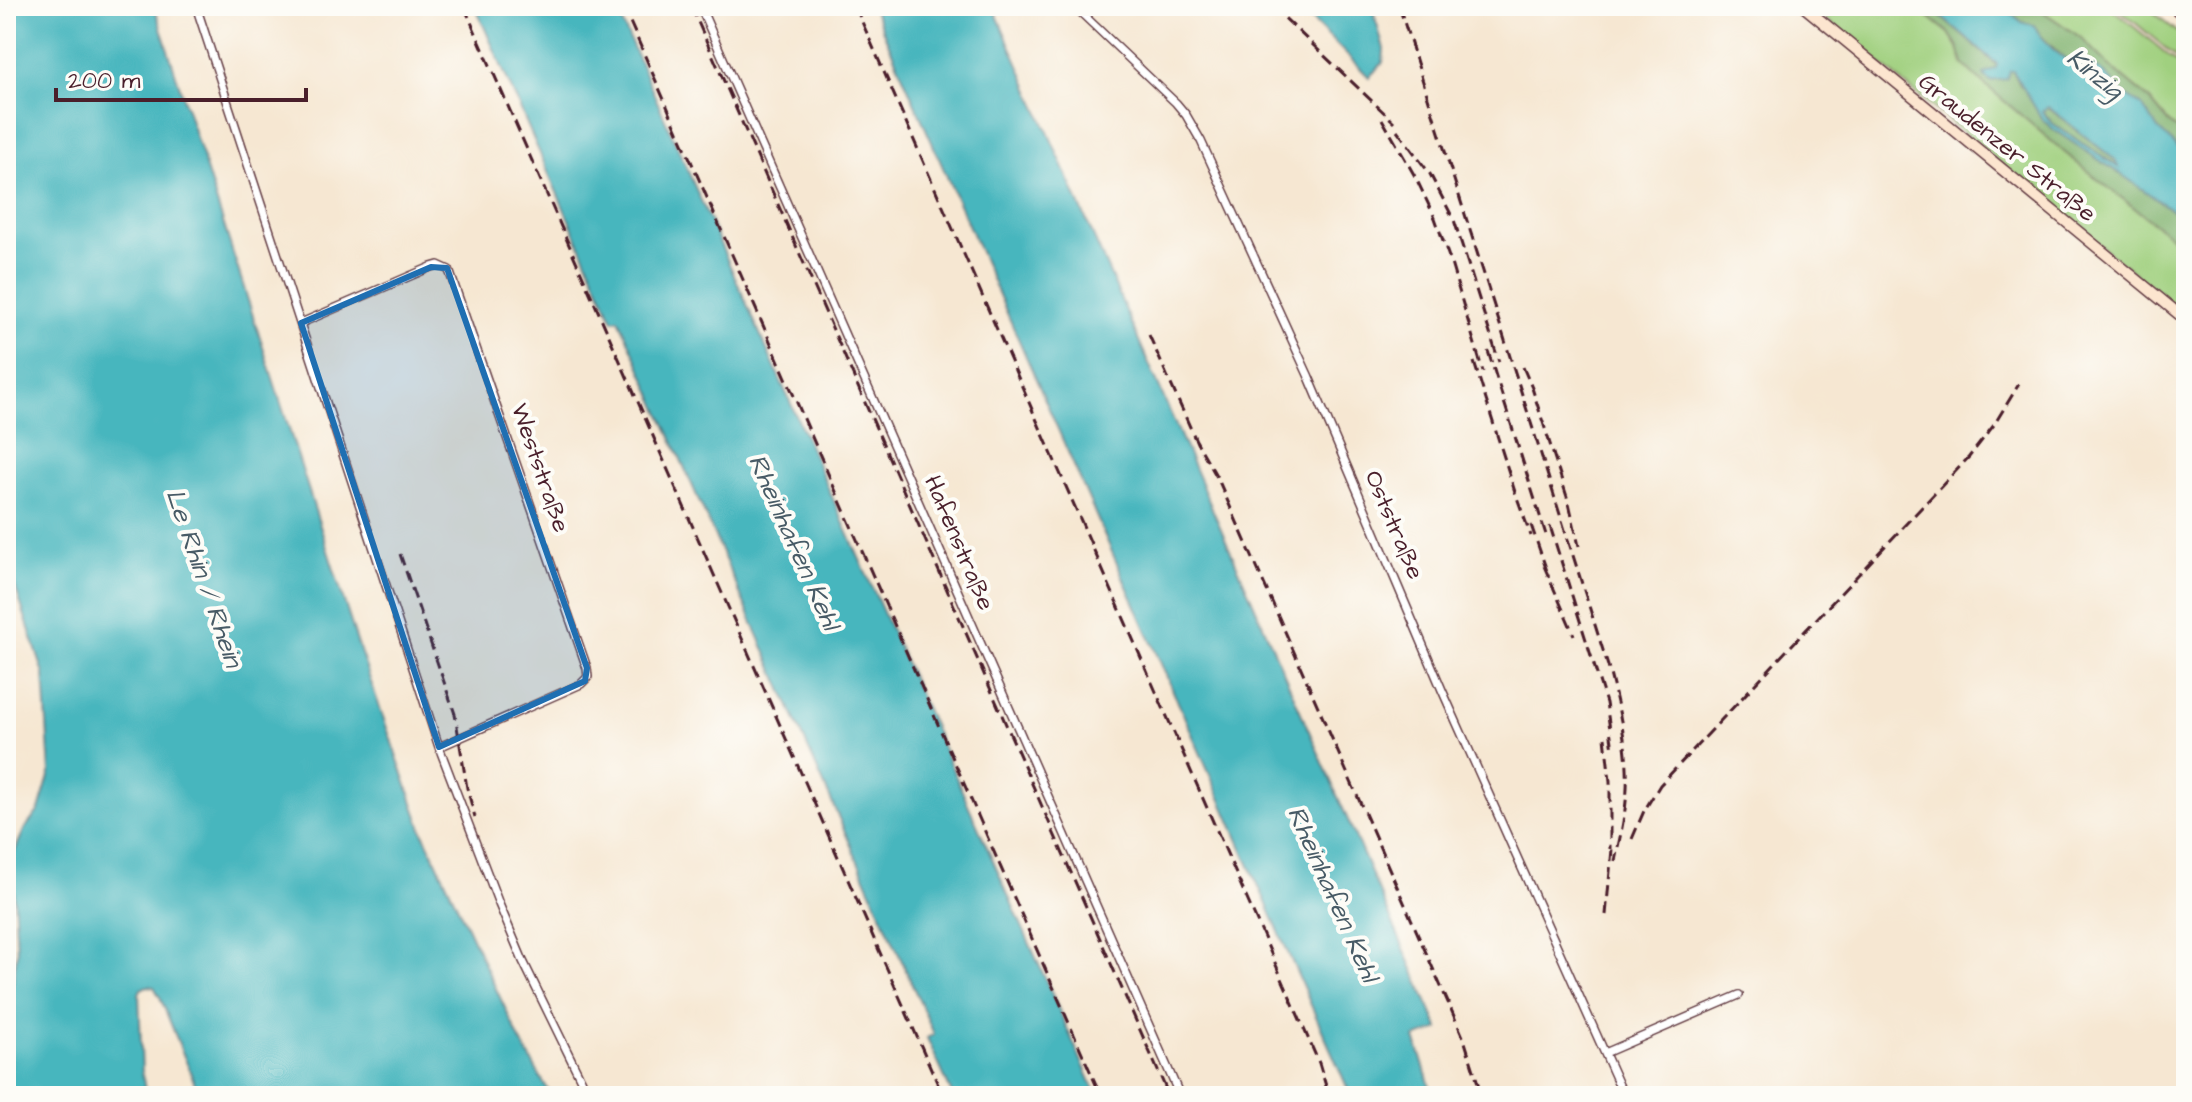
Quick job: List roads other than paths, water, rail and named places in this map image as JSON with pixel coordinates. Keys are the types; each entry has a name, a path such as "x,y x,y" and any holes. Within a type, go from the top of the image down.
{"street":[{"path":"196,6 439,747 523,961 589,1096"},
{"name":"Hafenstraße","path":"700,6 1180,1096"},
{"name":"Oststraße","path":"1074,6 1176,103 1194,126 1309,377 1442,690 1624,1096"},
{"name":"Graudenzer Straße","path":"1803,6 2186,320"},
{"path":"2170,6 2186,19"},
{"name":"Weststraße","path":"301,323 431,267 438,265 449,270 587,668 588,677 576,687 439,747"},
{"path":"1605,1053 1739,995"}],"water":[{"name":"Le Rhin / Rhein","path":"6,6 154,6 359,648 425,837 519,1038 551,1096 200,1096 160,997 154,987 147,986 139,994 142,1073 146,1096 6,1096 6,1003 12,988 17,953 12,858 24,830 39,810 50,773 44,674 6,559"},
{"name":"Rheinhafen Kehl","path":"475,6 615,6 1097,1096 953,1096 927,1038 934,1034 619,319 613,320"},
{"name":"Rheinhafen Kehl","path":"872,6 993,6 1439,1029 1415,1038 1433,1096 1351,1096"},
{"path":"1298,6 1372,6 1384,49 1383,63 1369,77"},
{"name":"Kinzig","path":"1928,6 2003,6 2022,22 2034,25 2059,55 2080,67 2089,64 2101,70 2123,93 2143,107 2158,129 2186,155 2186,220 2054,130 2042,119 2013,71 2007,79 1991,81 1985,77 1984,74 1996,68 1997,64","holes":["2048,107 2115,160 2118,167 2052,123 2042,111"]}],"railway":[{"path":"464,6 943,1096"},
{"path":"623,6 1101,1096"},
{"path":"691,6 1169,1096"},
{"path":"855,6 1319,1063 1329,1096"},
{"path":"1272,6 1394,122"},
{"path":"1399,6 1608,666 1622,726 1627,772 1625,807 1615,861"},
{"path":"1382,119 1435,218 1483,372"},
{"path":"1397,130 1430,174 1454,220 1499,362"},
{"path":"1149,335 1198,445"},
{"path":"1488,351 1547,538"},
{"path":"1474,362 1531,536"},
{"path":"1523,367 1569,503 1579,546"},
{"path":"1632,839 1660,785 1969,457 1994,425 2019,384"},
{"path":"1193,435 1218,479 1464,1039 1482,1096"},
{"path":"1531,525 1548,574"},
{"path":"1550,526 1606,703 1613,749"},
{"path":"400,554 455,714 475,817"},
{"path":"1544,566 1574,635"},
{"path":"1605,737 1610,781 1610,849"},
{"path":"1606,915 1612,849"}]}
